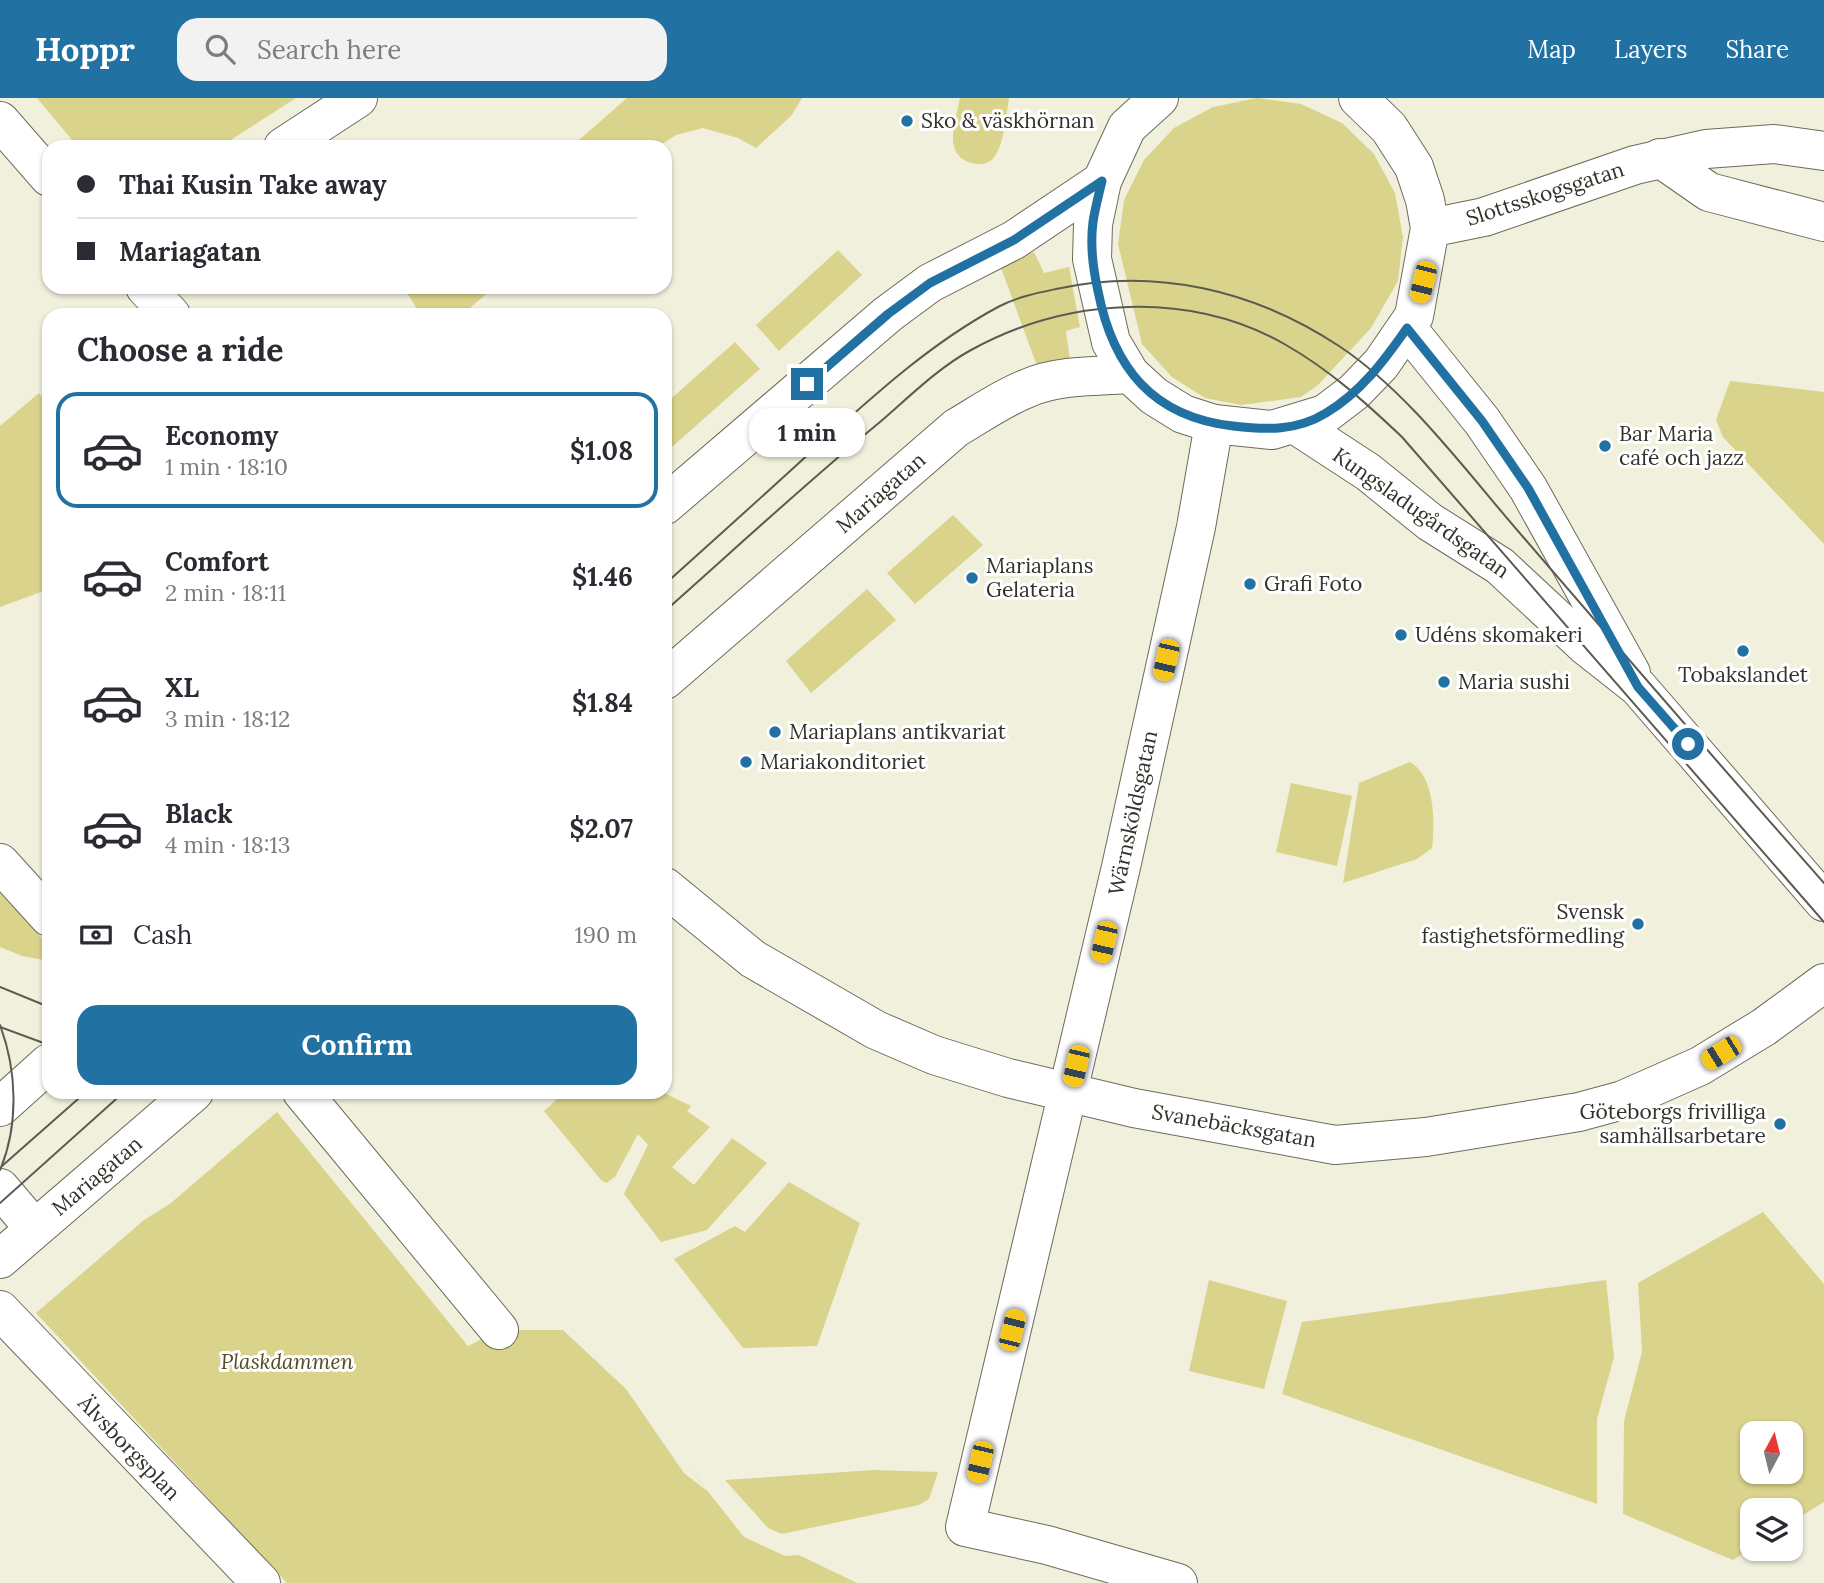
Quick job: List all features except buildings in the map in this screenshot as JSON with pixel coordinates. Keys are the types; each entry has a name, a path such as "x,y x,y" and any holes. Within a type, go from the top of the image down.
{"street":[{"path":"294,140 358,98"},
{"path":"1159,98 1123,113 1102,181 1093,224 1092,259 1111,342 1130,374 1154,396 1183,414 1214,424 1272,430 1296,425 1325,414 1373,374 1414,316 1423,282 1430,228 1415,167 1390,128 1358,98"},
{"path":"0,121 42,169"},
{"name":"Slottsskogsgatan","path":"1430,228 1484,217 1660,158 1706,149 1774,144 1824,151"},
{"path":"1660,158 1709,192 1824,222"},
{"path":"672,499 898,306 930,283 1014,240 1102,181"},
{"path":"152,294 164,308"},
{"name":"Kungsladugårdsgatan","path":"1407,328 1482,421 1528,488 1638,687"},
{"name":"Mariagatan","path":"672,674 957,428 985,409 1030,387 1070,378 1130,374"},
{"name":"Wärnsköldsgatan","path":"1178,1583 1047,1545 965,1527 1070,1091 1200,506 1214,424"},
{"name":"Kungsladugårdsgatan","path":"1296,425 1368,472 1430,522 1500,566 1586,646 1638,687 1824,902"},
{"path":"0,863 42,909"},
{"name":"Svanebäcksgatan","path":"672,893 753,959 877,1030 934,1055 1008,1078 1134,1108 1335,1144 1426,1138 1579,1112 1623,1100 1700,1066 1764,1027 1824,983"},
{"path":"0,1107 42,1069"},
{"name":"Mariagatan","path":"0,1259 186,1099"},
{"path":"308,1099 499,1331"},
{"path":"0,1188 34,1228"},
{"name":"Älvsborgsplan","path":"0,1310 261,1583"}],"green space":[{"path":"37,98 296,98 231,140 72,140"},
{"path":"627,98 802,98 791,116 756,148 738,138 703,128 676,135 668,140 579,140"},
{"path":"960,98 1009,98 1001,143 995,156 987,163 966,161 954,148 954,129"},
{"path":"1257,98 1301,104 1342,123 1374,154 1395,193 1403,237 1398,281 1371,328 1318,385 1301,397 1241,405 1205,398 1172,377 1142,344 1118,244 1124,200 1144,160 1174,128 1213,107"},
{"path":"838,250 862,275 779,351 756,325"},
{"path":"1034,252 1044,273 1069,267 1080,327 1066,331 1070,360 1037,366 1000,265"},
{"path":"408,294 486,294 470,308 416,308"},
{"path":"735,342 760,369 672,447 672,398"},
{"path":"1730,381 1824,392 1824,544 1723,437 1716,420"},
{"path":"39,393 42,397 42,592 0,607 0,426"},
{"path":"953,515 983,545 915,604 887,573"},
{"path":"867,589 896,620 811,693 786,661"},
{"path":"1410,762 1424,778 1432,800 1432,848 1417,859 1343,883 1359,783"},
{"path":"1291,783 1352,796 1337,866 1276,852"},
{"path":"0,891 42,938 42,960 22,956 0,947"},
{"path":"672,1097 691,1106 687,1111 710,1127 672,1167 694,1185 732,1138 767,1163 707,1230 661,1242 624,1194 648,1145 638,1134 615,1177 606,1183 544,1111 557,1099 672,1099"},
{"name":"Plaskdammen","path":"277,1112 468,1346 499,1330 563,1330 626,1389 684,1473 707,1491 683,1460 744,1537 785,1556 799,1555 857,1583 287,1583 36,1313 144,1220 171,1203"},
{"path":"789,1182 860,1223 817,1346 743,1348 674,1259 735,1226 745,1232"},
{"path":"1763,1212 1824,1284 1824,1502 1803,1515 1803,1498 1740,1498 1740,1556 1733,1560 1623,1514 1624,1421 1642,1352 1638,1283"},
{"path":"1209,1280 1287,1301 1264,1389 1189,1371"},
{"path":"1606,1280 1614,1357 1597,1419 1597,1504 1282,1394 1302,1322"},
{"path":"874,1470 938,1472 929,1499 919,1505 782,1534 768,1528 725,1480"}],"tram line":[{"path":"672,578 878,392 924,355 998,307 1034,294 1093,283 1130,281 1203,288 1273,310 1307,327 1339,346 1390,387 1437,436 1824,883"},
{"path":"672,605 924,383 971,350 1008,332 1047,319 1088,311 1128,307 1169,308 1210,315 1249,327 1318,365 1402,437 1824,922"},
{"path":"0,987 42,1004"},
{"path":"0,1025 10,1060 13,1098 10,1135 0,1170"},
{"path":"0,1027 42,1042"},
{"path":"2,1166 78,1099"},
{"path":"0,1203 116,1099"}],"place":[{"name":"Sko & väskhörnan","path":"907,121"},
{"name":"Bar Maria café och jazz","path":"1605,446"},
{"name":"Mariaplans Gelateria","path":"972,578"},
{"name":"Grafi Foto","path":"1250,584"},
{"name":"Udéns skomakeri","path":"1401,635"},
{"name":"Tobakslandet","path":"1743,651"},
{"name":"Maria sushi","path":"1444,682"},
{"name":"Mariaplans antikvariat","path":"775,732"},
{"name":"Mariakonditoriet","path":"746,762"},
{"name":"Svensk fastighetsförmedling","path":"1638,924"},
{"name":"Göteborgs frivilliga samhällsarbetare","path":"1780,1124"}],"route":[{"path":"807,384 888,314 930,283 1014,240 1102,181 1093,224 1092,259 1111,342 1130,374 1154,396 1183,414 1214,424 1272,430 1296,425 1325,414 1373,374 1407,328 1482,421 1528,488 1638,687 1688,744"}]}
